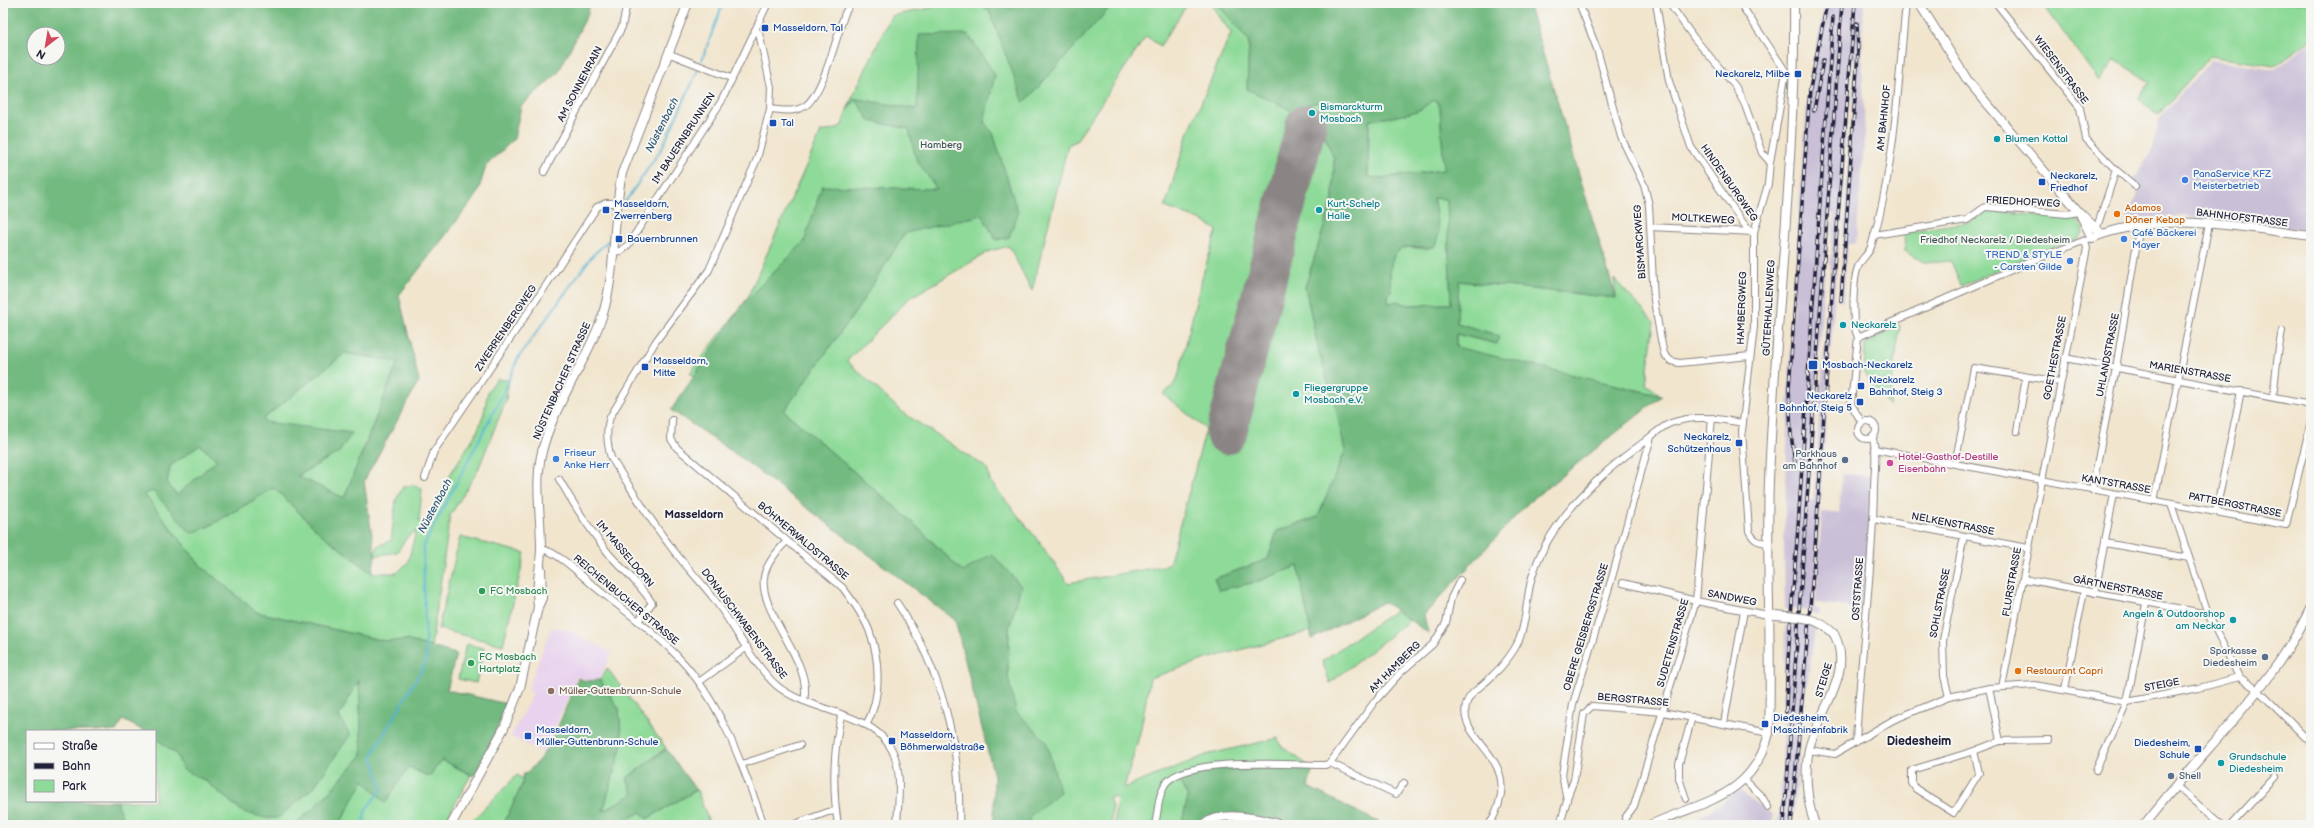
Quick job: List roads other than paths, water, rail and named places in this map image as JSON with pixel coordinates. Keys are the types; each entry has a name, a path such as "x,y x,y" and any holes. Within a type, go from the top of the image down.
{"street":[{"name":"AM SONNENRAIN","path":"544,172 622,26 627,3"},
{"name":"NÜSTENBACHER STRASSE","path":"451,825 504,728 520,688 538,607 536,581 540,566 541,549 538,485 541,455 551,428 602,317 610,281 614,252 616,203 622,173 670,54 688,3"},
{"name":"IM BAUERNBRUNNEN","path":"614,252 620,251 628,245 704,130 768,3"},
{"path":"770,109 789,111 798,109 806,106 816,94 844,14 851,3"},
{"name":"BISMARCKWEG","path":"1579,3 1597,49 1621,137 1644,185 1649,205 1654,301 1664,354 1671,361 1679,362 1750,356"},
{"name":"HINDENBURGWEG","path":"1656,3 1669,81 1691,147 1746,227 1754,232"},
{"path":"1669,3 1694,38 1735,86 1745,105 1762,152 1770,162"},
{"path":"1740,3 1786,72 1795,72"},
{"name":"GÜTERHALLENWEG","path":"1771,615 1768,543 1769,480 1795,72 1794,3"},
{"name":"AM BAHNHOF","path":"1862,423 1851,404 1858,337 1855,332 1853,313 1858,267 1870,250 1891,149 1906,3"},
{"path":"1919,3 1968,81 2079,212 2099,231 2116,170"},
{"name":"WIESENSTRASSE","path":"1996,3 2080,108 2086,139 2110,165 2135,186"},
{"name":"DONAUSCHWABENSTRASSE","path":"755,30 759,33 772,87 770,109 757,159 709,270 643,362 610,417 607,438 611,458 668,544 710,594 774,683 793,697 866,725 885,739 896,760 899,779 898,825"},
{"path":"670,54 731,78"},
{"name":"HAMBERGWEG","path":"1768,543 1758,542 1753,539 1749,531 1743,423 1754,327 1754,232 1768,184 1770,162 1786,72"},
{"name":"ZWERRENBERGWEG","path":"425,478 434,452 544,290 597,207 606,203 616,203"},
{"name":"FRIEDHOFWEG","path":"1874,235 1967,220 1984,207 2067,214 2079,212"},
{"path":"2079,212 2088,239"},
{"name":"BAHNHOFSTRASSE","path":"1858,337 2032,260 2088,239 2099,231 2140,224 2173,221 2311,236"},
{"name":"UHLANDSTRASSE","path":"2092,490 2116,368 2140,224"},
{"path":"2154,501 2209,224"},
{"name":"MOLTKEWEG","path":"1650,227 1754,232"},
{"name":"GOETHESTRASSE","path":"2042,480 2088,239"},
{"path":"2273,397 2278,362 2276,354 2282,330"},
{"name":"MARIENSTRASSE","path":"2065,358 2311,405"},
{"path":"1955,464 1974,368 2060,382"},
{"path":"2017,431 2026,377"},
{"path":"2216,511 2241,391"},
{"path":"1489,825 1500,804 1502,794 1499,771 1495,761 1469,726 1465,715 1466,704 1475,690 1492,676 1519,640 1532,577 1542,553 1560,522 1585,492 1614,463 1670,423 1694,417 1743,423"},
{"name":"SUDETENSTRASSE","path":"1625,818 1634,806 1696,601 1712,418"},
{"name":"BÖHMERWALDSTRASSE","path":"672,420 671,439 677,448 843,588 869,629 876,658 877,677 875,698 866,725"},
{"path":"1868,421 1874,425 1875,432 1872,437 1866,438 1860,436 1858,429 1862,423 1868,421"},
{"name":"PATTBERGSTRASSE","path":"2171,504 2286,525 2311,422"},
{"name":"OBERE GEISBERGSTRASSE","path":"1560,825 1567,800 1562,775 1573,704 1611,581 1650,437"},
{"name":"OSTSTRASSE","path":"1856,742 1858,694 1866,620 1874,519 1874,449 1872,437"},
{"name":"KANTSTRASSE","path":"1874,449 2171,504"},
{"name":"IM MASSELDORN","path":"559,479 578,513 598,540 644,591 652,603 638,621"},
{"name":"FLURSTRASSE","path":"2002,687 2042,480"},
{"path":"2095,593 2114,494"},
{"path":"2171,504 2208,614 2239,677 2258,690 2309,741 2311,734"},
{"name":"NELKENSTRASSE","path":"1874,519 2028,548"},
{"name":"SOHLSTRASSE","path":"1949,697 1942,658 1942,640 1964,536"},
{"path":"787,541 767,569 764,586 768,600 803,677 806,688 804,701"},
{"path":"2105,543 2189,558"},
{"name":"REICHENBUCHER STRASSE","path":"541,549 548,550 638,621 680,658 699,682 715,710 742,764 764,825"},
{"name":"GÄRTNERSTRASSE","path":"2024,579 2146,604 2208,614"},
{"name":"AM HAMBERG","path":"1330,763 1375,701 1400,673 1433,644 1446,622 1451,598 1460,580"},
{"name":"SANDWEG","path":"1623,583 1696,601 1771,615"},
{"path":"2065,689 2084,591"},
{"path":"898,603 917,636 933,670 945,705 952,732 957,770 959,825"},
{"path":"2096,770 2128,702 2146,604"},
{"path":"2144,825 2258,690 2308,620 2311,607"},
{"path":"1724,723 1744,610"},
{"path":"1650,825 1724,795 1744,779 1760,759 1770,733 1771,615"},
{"name":"STEIGE","path":"1771,615 1812,618 1825,625 1834,634 1839,642 1841,668 1809,750 1835,754 1893,720 1949,697 1988,688 2035,685 2065,689 2128,702 2198,688 2239,677"},
{"path":"699,682 748,647"},
{"path":"1988,688 2000,741"},
{"name":"BERGSTRASSE","path":"1567,800 1574,780 1584,714 1592,706 1663,712 1770,733"},
{"path":"838,825 832,778 836,741 841,716"},
{"path":"1686,799 1679,778 1679,764 1692,717"},
{"path":"1974,752 1979,773 1954,813 1916,789 1912,783 1912,770 1974,752 2000,741 2049,740"},
{"path":"742,764 800,745"},
{"path":"1809,750 1808,789 1810,809 1815,825"},
{"path":"1155,825 1162,791 1166,782 1192,770 1215,764 1325,765 1330,763 1396,794 1404,783"},
{"path":"2231,825 2275,777"},
{"path":"1744,779 1762,797 1768,807"},
{"path":"2176,786 2222,825"},
{"path":"792,825 828,812 836,811"},
{"path":"1204,825 1212,818 1239,816 1282,825"}],"waterway":[{"name":"Nüstenbach","path":"702,60 723,3"},
{"name":"Nüstenbach","path":"623,205 662,148 698,70"},
{"name":"Nüstenbach","path":"363,825 366,809 382,789 372,755 426,662 423,547 503,394 518,358 592,256 608,241"}],"railway":[{"path":"1795,463 1791,434 1789,388 1810,89 1827,3"},
{"path":"1784,825 1842,3"},
{"path":"1791,825 1815,550 1833,279 1855,3"},
{"path":"1786,712 1790,631 1833,17"},
{"path":"1841,301 1858,53 1857,23"},
{"path":"1814,111 1823,60"}],"place":[{"name":"Masseldorn, Tal","path":"765,28"},
{"name":"Neckarelz, Milbe","path":"1798,74"},
{"name":"Bismarckturm Mosbach","path":"1312,113"},
{"name":"Tal","path":"773,123"},
{"name":"Blumen Kottal","path":"1997,139"},
{"name":"PanaService KFZ Meisterbetrieb","path":"2185,180"},
{"name":"Neckarelz, Friedhof","path":"2042,182"},
{"name":"Masseldorn, Zwerrenberg","path":"606,210"},
{"name":"Kurt-Schelp Halle","path":"1319,210"},
{"name":"Adamos Döner Kebap","path":"2117,214"},
{"name":"Bauernbrunnen","path":"619,239"},
{"name":"Café Bäckerei Mayer","path":"2124,239"},
{"name":"TREND & STYLE - Carsten Gilde","path":"2070,261"},
{"name":"Neckarelz","path":"1843,325"},
{"name":"Mosbach-Neckarelz","path":"1813,365"},
{"name":"Masseldorn, Mitte","path":"645,367"},
{"name":"Neckarelz Bahnhof, Steig 3","path":"1861,386"},
{"name":"Fliegergruppe Mosbach e.V.","path":"1296,394"},
{"name":"Neckarelz Bahnhof, Steig 5","path":"1860,402"},
{"name":"Neckarelz, Schützenhaus","path":"1739,443"},
{"name":"Friseur Anke Herr","path":"556,459"},
{"name":"Parkhaus am Bahnhof","path":"1845,460"},
{"name":"Hotel-Gasthof-Destille Eisenbahn","path":"1890,463"},
{"name":"FC Mosbach","path":"482,591"},
{"name":"Angeln & Outdoorshop am Neckar","path":"2233,620"},
{"name":"Sparkasse Diedesheim","path":"2265,657"},
{"name":"FC Mosbach Hartplatz","path":"471,663"},
{"name":"Restaurant Capri","path":"2018,671"},
{"name":"Müller-Guttenbrunn-Schule","path":"551,691"},
{"name":"Diedesheim, Maschinenfabrik","path":"1765,724"},
{"name":"Masseldorn, Müller-Guttenbrunn-Schule","path":"528,736"},
{"name":"Masseldorn, Böhmerwaldstraße","path":"892,741"},
{"name":"Diedesheim, Schule","path":"2198,749"},
{"name":"Grundschule Diedesheim","path":"2221,763"},
{"name":"Shell","path":"2171,776"}],"district":[{"name":"Masseldorn","path":"694,514"},
{"name":"Diedesheim","path":"1919,741"}],"park label":[{"name":"Hamberg","path":"941,145"},
{"name":"Friedhof Neckarelz / Diedesheim","path":"1995,240"}]}
